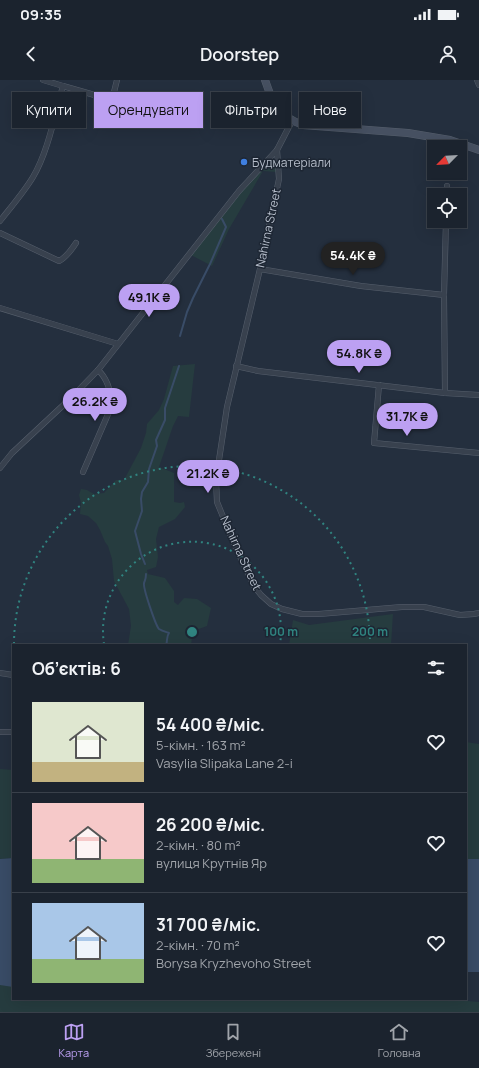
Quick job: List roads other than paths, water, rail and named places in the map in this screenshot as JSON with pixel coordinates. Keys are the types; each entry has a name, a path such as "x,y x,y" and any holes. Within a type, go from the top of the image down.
{"street":[{"path":"43,80 112,100 117,80"},
{"path":"264,80 281,113 292,121 303,125 408,133 450,140 479,150"},
{"path":"478,80 479,84"},
{"path":"0,221 33,177 41,162 51,132 63,86"},
{"path":"0,468 12,453 72,397 98,370 239,191 277,150 292,121"},
{"name":"Nahirna Street","path":"277,150 279,179 260,269 227,407 216,480 217,502 235,546 254,586 270,604 282,609 302,614 319,614 402,607 424,607 460,615 479,613"},
{"path":"445,393 444,296 446,228"},
{"path":"0,233 59,261 68,254 76,243"},
{"path":"260,269 362,286 444,296"},
{"path":"0,308 118,344"},
{"path":"236,366 258,371 445,393 479,395"},
{"path":"83,472 112,405 111,393 103,375 98,370"},
{"path":"379,385 374,443 479,453"},
{"path":"0,673 12,674"},
{"path":"0,732 12,732"}],"water":[{"path":"12,858 12,987 0,985 0,859"},
{"path":"467,859 479,859 479,972 467,972"}],"waterway":[{"path":"180,336 187,312 226,227 222,219"},
{"path":"145,564 135,531 142,511 142,492 148,482 149,469 157,446 156,440 165,420 165,408 179,366"},
{"path":"146,574 144,587 155,621 159,629 169,633 166,644"}],"place":[{"name":"Будматеріали","path":"244,162"}]}
